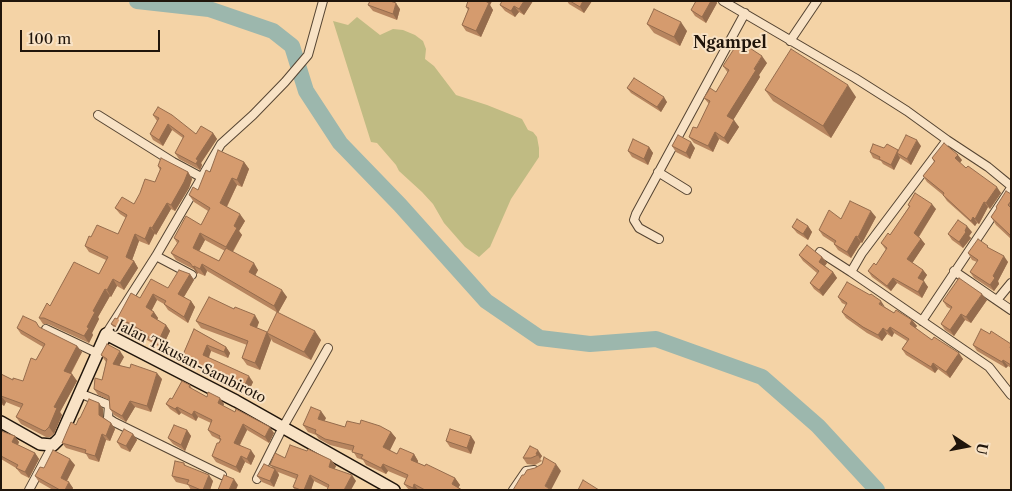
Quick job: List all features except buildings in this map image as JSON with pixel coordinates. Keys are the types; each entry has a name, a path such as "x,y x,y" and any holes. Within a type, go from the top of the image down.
{"street":[{"path":"106,334 156,256 221,144 286,82 308,55 323,1"},
{"path":"723,1 892,101 988,168 1011,187 922,321"},
{"path":"790,41 817,1"},
{"path":"659,239 639,228 634,220 636,214 744,13"},
{"path":"98,115 173,162 201,177"},
{"path":"851,272 862,253 947,140"},
{"path":"658,172 687,190"},
{"path":"820,252 989,367 1011,395"},
{"path":"156,256 192,275"},
{"path":"954,271 1011,310"},
{"path":"997,300 1011,283"},
{"path":"46,329 97,353"},
{"name":"Jalan Tikusan-Sambiroto","path":"52,445 60,438 106,334 284,427 394,490"},
{"path":"257,479 328,348"},
{"path":"80,393 110,405 108,418 114,422 222,475"},
{"path":"1,422 40,444 52,445 29,490"},
{"path":"513,490 526,471 537,470 543,466"}],"shaded area":[{"path":"357,17 380,35 393,29 403,30 415,35 423,41 426,49 425,59 434,66 456,95 522,119 528,130 537,137 539,157 511,199 490,247 479,257 465,247 444,223 433,204 399,171 377,143 371,142 333,21 348,25"}],"waterway":[{"path":"137,1 209,9 273,31 292,46 306,91 340,143 400,205 486,301 540,338 590,344 656,339 762,377 818,426 877,490"},
{"path":"181,1 181,6"}],"district":[{"name":"Ngampel","path":"730,43"}]}
